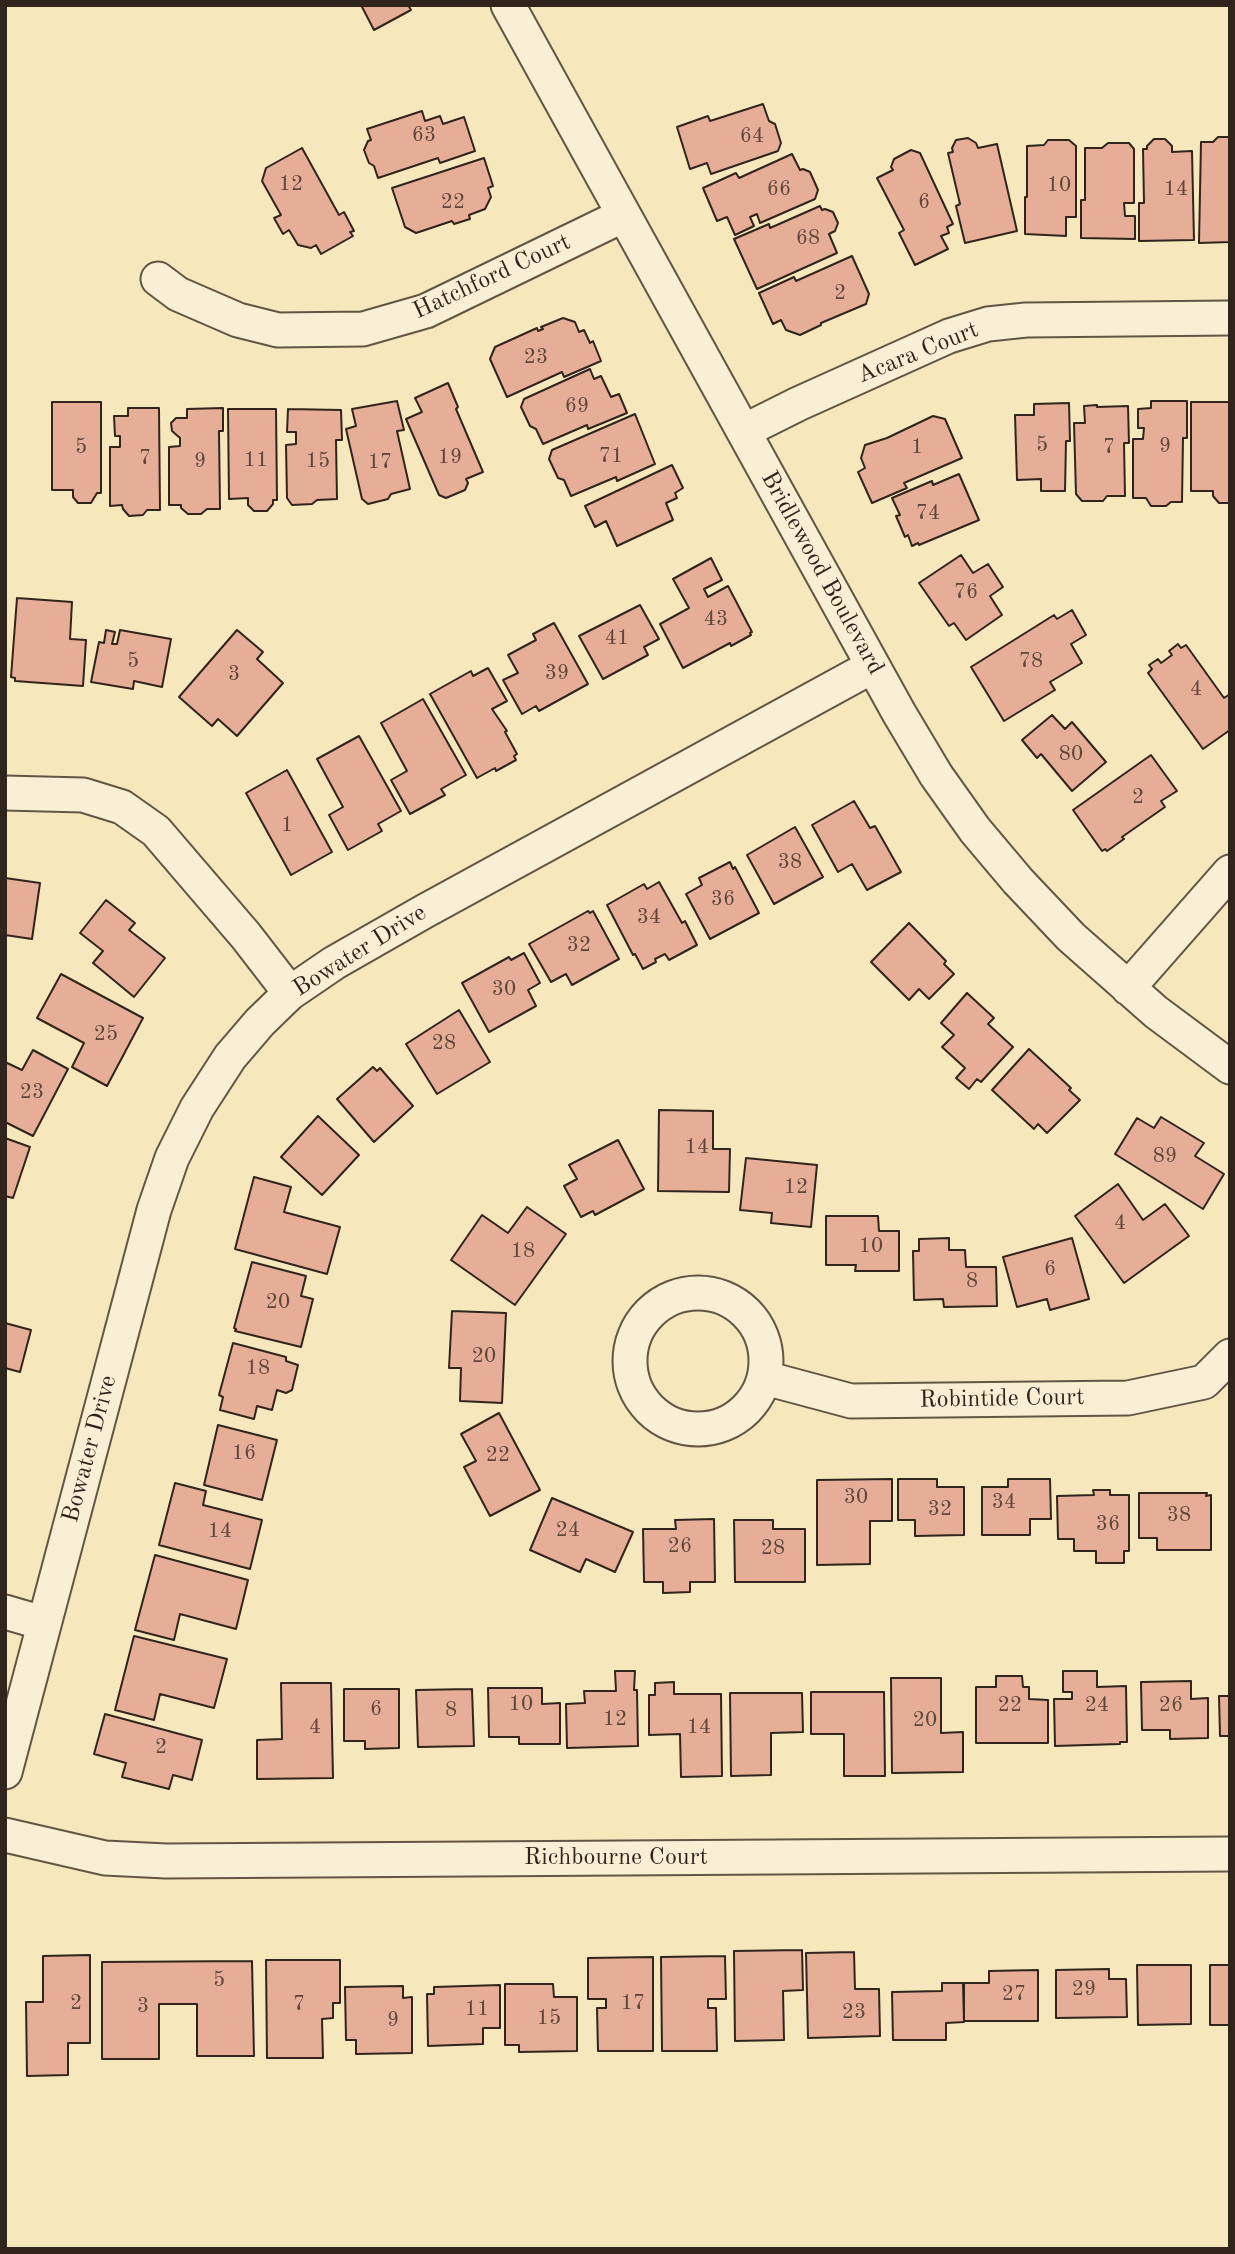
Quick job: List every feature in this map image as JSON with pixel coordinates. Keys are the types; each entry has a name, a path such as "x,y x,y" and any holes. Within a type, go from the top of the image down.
{"street":[{"name":"Bridlewood Boulevard","path":"508,5 873,666 936,775 975,830 1071,937 1178,1030 1230,1067"},
{"name":"Hatchford Court","path":"158,279 177,294 238,320 278,330 363,329 426,311 624,215"},
{"name":"Acara Court","path":"744,431 949,336 988,324 1026,320 1230,318"},
{"name":"Bowater Drive","path":"5,1772 154,1210 172,1158 197,1108 230,1058 260,1022 290,993 334,964 425,911 873,666"},
{"path":"5,793 83,795 122,807 156,831 246,936 290,993"},
{"path":"1128,988 1230,872"},
{"path":"695,1292 717,1294 736,1303 752,1317 763,1336 767,1357 765,1378 755,1400 738,1417 717,1427 693,1430 670,1424 650,1410 637,1391 630,1368 631,1345 641,1322 656,1307 674,1296 695,1292"},
{"name":"Robintide Court","path":"765,1378 850,1401 1128,1398 1204,1382 1230,1356"},
{"path":"5,1612 43,1623"},
{"name":"Richbourne Court","path":"5,1835 105,1858 166,1861 1230,1854"}],"building":[{"path":"361,5 408,5 411,10 374,30"},
{"path":"763,104 769,121 775,124 781,143 778,151 711,174 707,163 690,169 677,127 708,116 710,121"},
{"path":"422,111 425,121 440,116 443,124 464,117 475,151 440,163 438,158 378,178 364,150 371,140 367,129"},
{"path":"1218,137 1230,137 1230,242 1199,243 1201,142 1213,142"},
{"path":"968,138 976,143 978,148 997,144 1017,231 965,243 956,206 960,204 948,153 953,152 956,140"},
{"path":"1154,139 1165,139 1172,146 1172,152 1192,151 1194,240 1139,241 1139,203 1144,203 1143,149 1147,149"},
{"path":"1048,140 1069,140 1076,146 1076,217 1066,217 1066,236 1025,234 1027,146 1044,145"},
{"path":"1108,143 1129,143 1134,149 1134,203 1124,203 1125,216 1135,216 1135,239 1081,238 1081,200 1085,200 1085,148 1102,148"},
{"path":"302,148 339,215 344,212 354,231 350,232 353,236 321,254 316,245 311,248 298,245 289,230 283,234 274,218 281,215 262,181 266,168"},
{"path":"911,150 920,153 953,224 947,227 949,233 941,236 948,249 915,265 899,233 904,230 877,178 893,170 891,167 894,159"},
{"path":"792,154 800,170 810,172 818,190 815,199 760,223 757,214 750,217 754,226 735,235 727,217 717,221 703,188 736,173 739,178"},
{"path":"484,158 493,186 488,188 491,197 485,209 469,215 470,219 454,224 452,221 416,233 405,227 392,188"},
{"path":"820,206 822,210 833,212 838,223 835,231 829,234 837,253 757,289 734,239 769,224 770,228"},
{"path":"852,256 869,294 866,304 800,335 786,330 781,320 773,324 759,293 794,277 796,281"},
{"path":"563,318 575,322 579,332 584,330 590,343 593,341 601,361 564,377 562,372 507,397 490,359 495,347 537,328 538,331 543,329 541,327"},
{"path":"590,369 594,379 601,376 611,397 619,394 627,413 588,429 587,425 543,444 521,407 524,399"},
{"path":"448,383 483,472 466,479 468,483 465,490 446,498 439,495 406,419 422,412 415,398"},
{"path":"397,401 404,430 397,431 410,489 368,504 362,499 346,429 356,426 352,409"},
{"path":"1151,401 1187,401 1187,438 1183,438 1182,502 1171,502 1166,506 1151,506 1146,498 1133,498 1133,439 1143,439 1144,428 1138,428 1138,409 1151,408"},
{"path":"52,402 101,402 101,493 97,493 91,503 78,503 73,497 73,490 52,490"},
{"path":"1191,402 1230,402 1230,503 1219,503 1213,496 1213,491 1191,491"},
{"path":"1069,403 1070,441 1066,441 1065,491 1041,491 1041,479 1017,480 1015,415 1034,415 1034,404"},
{"path":"1084,406 1128,406 1129,443 1124,443 1125,496 1107,496 1103,501 1082,501 1076,494 1074,423 1085,423"},
{"path":"128,408 159,408 160,510 147,510 143,515 129,516 122,505 110,506 110,447 120,447 120,436 115,436 114,416 128,416"},
{"path":"223,408 223,431 219,431 220,509 188,514 181,505 169,505 169,447 180,446 180,438 172,431 171,423 176,418 187,418 187,409"},
{"path":"228,409 276,409 277,500 273,500 267,511 254,511 248,505 248,498 229,499"},
{"path":"288,409 341,410 342,440 336,440 337,499 292,505 287,498 286,445 296,444 296,432 287,432"},
{"path":"635,414 655,464 617,481 616,477 571,496 564,480 558,478 549,459 552,450"},
{"path":"933,416 945,419 962,458 904,483 907,488 872,503 858,472 865,468 861,458 865,445 887,438"},
{"path":"672,465 683,488 675,493 677,498 666,503 673,520 617,546 606,521 595,527 585,506"},
{"path":"959,474 979,520 912,546 896,516 900,515 892,498 932,481 933,485"},
{"path":"961,555 973,573 988,564 1003,587 990,596 1002,615 966,640 954,623 949,626 919,583"},
{"path":"711,558 722,580 704,589 708,597 728,586 752,632 731,646 730,643 683,668 660,624 689,608 673,579"},
{"path":"17,598 72,602 70,639 86,640 83,686 15,681 15,678 11,677"},
{"path":"640,605 659,639 644,647 648,655 603,679 579,636"},
{"path":"1072,610 1086,635 1071,644 1082,663 1050,682 1055,690 1004,721 971,667 1054,615 1057,619"},
{"path":"554,623 588,684 539,711 536,706 522,714 503,680 518,673 508,655 536,640 533,634"},
{"path":"106,630 115,632 112,644 117,644 120,630 171,639 162,687 134,681 133,689 91,682 99,642 104,643"},
{"path":"237,630 263,652 257,659 283,683 237,736 218,719 212,726 179,697"},
{"path":"1178,644 1181,648 1186,645 1224,698 1230,694 1230,730 1203,749 1148,673 1152,669 1149,665 1158,659 1161,663 1172,655 1169,651"},
{"path":"488,668 507,701 492,709 507,731 505,732 517,754 514,756 516,760 477,778 430,694 471,671 473,676"},
{"path":"423,699 466,775 441,789 445,795 410,814 391,780 407,771 381,723"},
{"path":"1052,715 1065,729 1072,722 1106,762 1072,791 1041,754 1037,758 1022,740"},
{"path":"359,736 401,811 378,824 382,831 348,850 329,815 343,807 317,759"},
{"path":"1151,755 1177,791 1161,801 1165,807 1107,851 1102,851 1073,810"},
{"path":"287,770 332,852 291,875 246,793"},
{"path":"854,801 870,828 875,826 901,872 867,890 852,864 838,872 812,825"},
{"path":"795,827 823,877 774,904 747,855"},
{"path":"730,862 759,913 710,939 686,894 702,885 699,878"},
{"path":"5,878 40,883 32,939 5,935"},
{"path":"659,882 682,923 685,921 697,945 669,960 665,954 643,969 607,905 644,884 647,889"},
{"path":"106,900 135,923 129,930 165,958 134,997 93,963 103,951 80,933"},
{"path":"588,911 593,911 619,959 572,985 566,974 551,982 529,944"},
{"path":"909,923 946,961 944,964 954,974 929,999 919,989 909,1000 871,962"},
{"path":"524,953 540,983 528,990 536,1006 489,1032 462,983 509,957 511,960"},
{"path":"61,974 143,1018 107,1086 72,1067 84,1043 37,1018"},
{"path":"967,993 994,1018 988,1024 1013,1047 981,1082 977,1079 969,1089 956,1078 965,1068 942,1047 954,1035 941,1023"},
{"path":"459,1010 490,1062 437,1094 406,1044"},
{"path":"1029,1049 1071,1088 1069,1090 1080,1100 1047,1133 1038,1124 1034,1129 992,1090"},
{"path":"33,1050 68,1069 33,1136 5,1122 5,1062 22,1070"},
{"path":"373,1067 377,1071 380,1068 413,1106 374,1142 337,1099"},
{"path":"659,1110 713,1111 713,1149 730,1149 729,1192 658,1191"},
{"path":"318,1116 359,1155 322,1195 281,1157"},
{"path":"1161,1117 1204,1143 1195,1156 1224,1174 1203,1209 1115,1154 1137,1118 1154,1128"},
{"path":"5,1138 30,1147 13,1198 5,1196"},
{"path":"618,1140 644,1189 595,1215 593,1211 581,1217 564,1186 577,1179 569,1165"},
{"path":"746,1158 817,1165 811,1227 771,1223 772,1213 740,1210"},
{"path":"254,1177 291,1187 284,1212 340,1227 327,1274 235,1249"},
{"path":"1118,1184 1143,1220 1165,1204 1189,1236 1124,1283 1075,1216"},
{"path":"527,1207 566,1234 515,1305 451,1260 482,1215 508,1233"},
{"path":"826,1216 878,1216 879,1231 899,1231 899,1271 855,1271 856,1265 826,1265"},
{"path":"949,1238 949,1250 965,1250 966,1267 996,1267 997,1306 944,1307 943,1299 914,1300 913,1251 919,1251 919,1239"},
{"path":"1072,1238 1089,1299 1050,1310 1047,1299 1017,1307 1003,1257"},
{"path":"252,1262 306,1276 301,1296 313,1299 301,1347 235,1331"},
{"path":"452,1311 506,1313 502,1403 460,1401 461,1368 449,1368"},
{"path":"5,1323 31,1330 20,1372 5,1368"},
{"path":"233,1343 286,1357 286,1361 298,1365 292,1390 286,1393 277,1390 272,1410 257,1406 254,1419 220,1410 223,1397 219,1395"},
{"path":"499,1413 540,1490 490,1516 464,1467 476,1461 461,1434"},
{"path":"218,1425 277,1440 262,1500 204,1485"},
{"path":"892,1479 892,1521 870,1521 870,1564 817,1565 817,1480"},
{"path":"898,1479 937,1479 937,1487 964,1487 964,1535 915,1536 915,1520 898,1520"},
{"path":"1008,1479 1050,1479 1051,1519 1030,1519 1030,1535 982,1535 982,1487 1008,1487"},
{"path":"175,1483 206,1491 203,1505 262,1520 250,1569 159,1545"},
{"path":"1093,1490 1110,1490 1110,1495 1129,1495 1129,1551 1124,1551 1124,1563 1096,1563 1096,1551 1074,1551 1074,1539 1058,1539 1057,1496 1094,1495"},
{"path":"1139,1493 1211,1495 1211,1550 1157,1550 1157,1538 1139,1538"},
{"path":"552,1498 633,1532 615,1572 586,1559 580,1572 530,1550"},
{"path":"714,1519 715,1582 690,1582 690,1592 663,1593 663,1582 644,1582 643,1529 676,1529 675,1520"},
{"path":"734,1520 773,1520 773,1529 805,1529 805,1582 735,1582"},
{"path":"155,1555 248,1580 236,1629 180,1614 174,1640 135,1630"},
{"path":"134,1636 227,1659 214,1708 160,1694 154,1720 115,1710"},
{"path":"615,1671 635,1671 638,1746 567,1748 566,1704 585,1703 584,1691 616,1691"},
{"path":"1063,1671 1097,1671 1097,1687 1126,1686 1127,1742 1055,1746 1054,1699 1072,1699 1072,1692 1063,1692"},
{"path":"996,1676 1022,1676 1023,1687 1029,1687 1029,1699 1048,1700 1048,1743 976,1743 976,1687 996,1687"},
{"path":"891,1678 941,1678 941,1733 963,1732 963,1772 892,1773"},
{"path":"1191,1681 1191,1699 1208,1698 1208,1738 1170,1739 1170,1730 1142,1730 1141,1682"},
{"path":"674,1682 674,1694 721,1694 722,1776 681,1777 680,1734 649,1735 649,1695 655,1695 655,1683"},
{"path":"281,1683 331,1683 333,1778 257,1779 257,1740 282,1739"},
{"path":"488,1688 542,1688 542,1704 560,1703 560,1744 519,1744 519,1737 489,1737"},
{"path":"344,1689 399,1689 399,1748 365,1749 365,1741 344,1741"},
{"path":"472,1689 474,1746 418,1747 416,1690"},
{"path":"811,1692 884,1692 885,1776 844,1776 844,1734 811,1734"},
{"path":"730,1693 802,1693 803,1732 771,1733 771,1775 731,1776"},
{"path":"1219,1696 1230,1696 1230,1736 1220,1736"},
{"path":"105,1714 202,1740 192,1780 173,1775 169,1789 122,1777 126,1763 94,1754"},
{"path":"802,1950 803,1990 783,1991 784,2040 735,2041 734,1951"},
{"path":"854,1952 855,1989 879,1989 880,2036 808,2038 806,1953"},
{"path":"90,1955 90,2043 68,2043 68,2075 27,2076 26,2002 43,2002 43,1956"},
{"path":"725,1956 726,1999 708,1999 708,2008 716,2008 717,2051 662,2051 661,1957"},
{"path":"653,1957 653,2051 598,2051 597,2008 606,2008 606,1999 588,1999 588,1958"},
{"path":"266,1960 340,1960 340,2003 333,2003 333,2018 322,2019 323,2058 267,2058"},
{"path":"252,1961 254,2056 197,2056 197,2004 159,2004 159,2059 102,2059 102,1962"},
{"path":"1137,1965 1191,1965 1191,2024 1138,2025"},
{"path":"1210,1965 1230,1965 1230,2025 1210,2025"},
{"path":"1109,1969 1109,1979 1126,1979 1127,2017 1056,2018 1056,1970"},
{"path":"1038,1970 1038,2021 964,2021 964,1983 989,1983 989,1971"},
{"path":"942,1983 963,1983 964,2022 946,2023 946,2040 893,2040 892,1992 942,1991"},
{"path":"505,1984 553,1984 554,1997 577,1997 577,2051 519,2052 519,2045 505,2045"},
{"path":"500,1985 500,2028 483,2028 483,2044 428,2046 427,1994 434,1994 434,1987"},
{"path":"403,1986 403,1998 412,1997 412,2053 356,2054 356,2040 346,2040 345,1987"}]}
